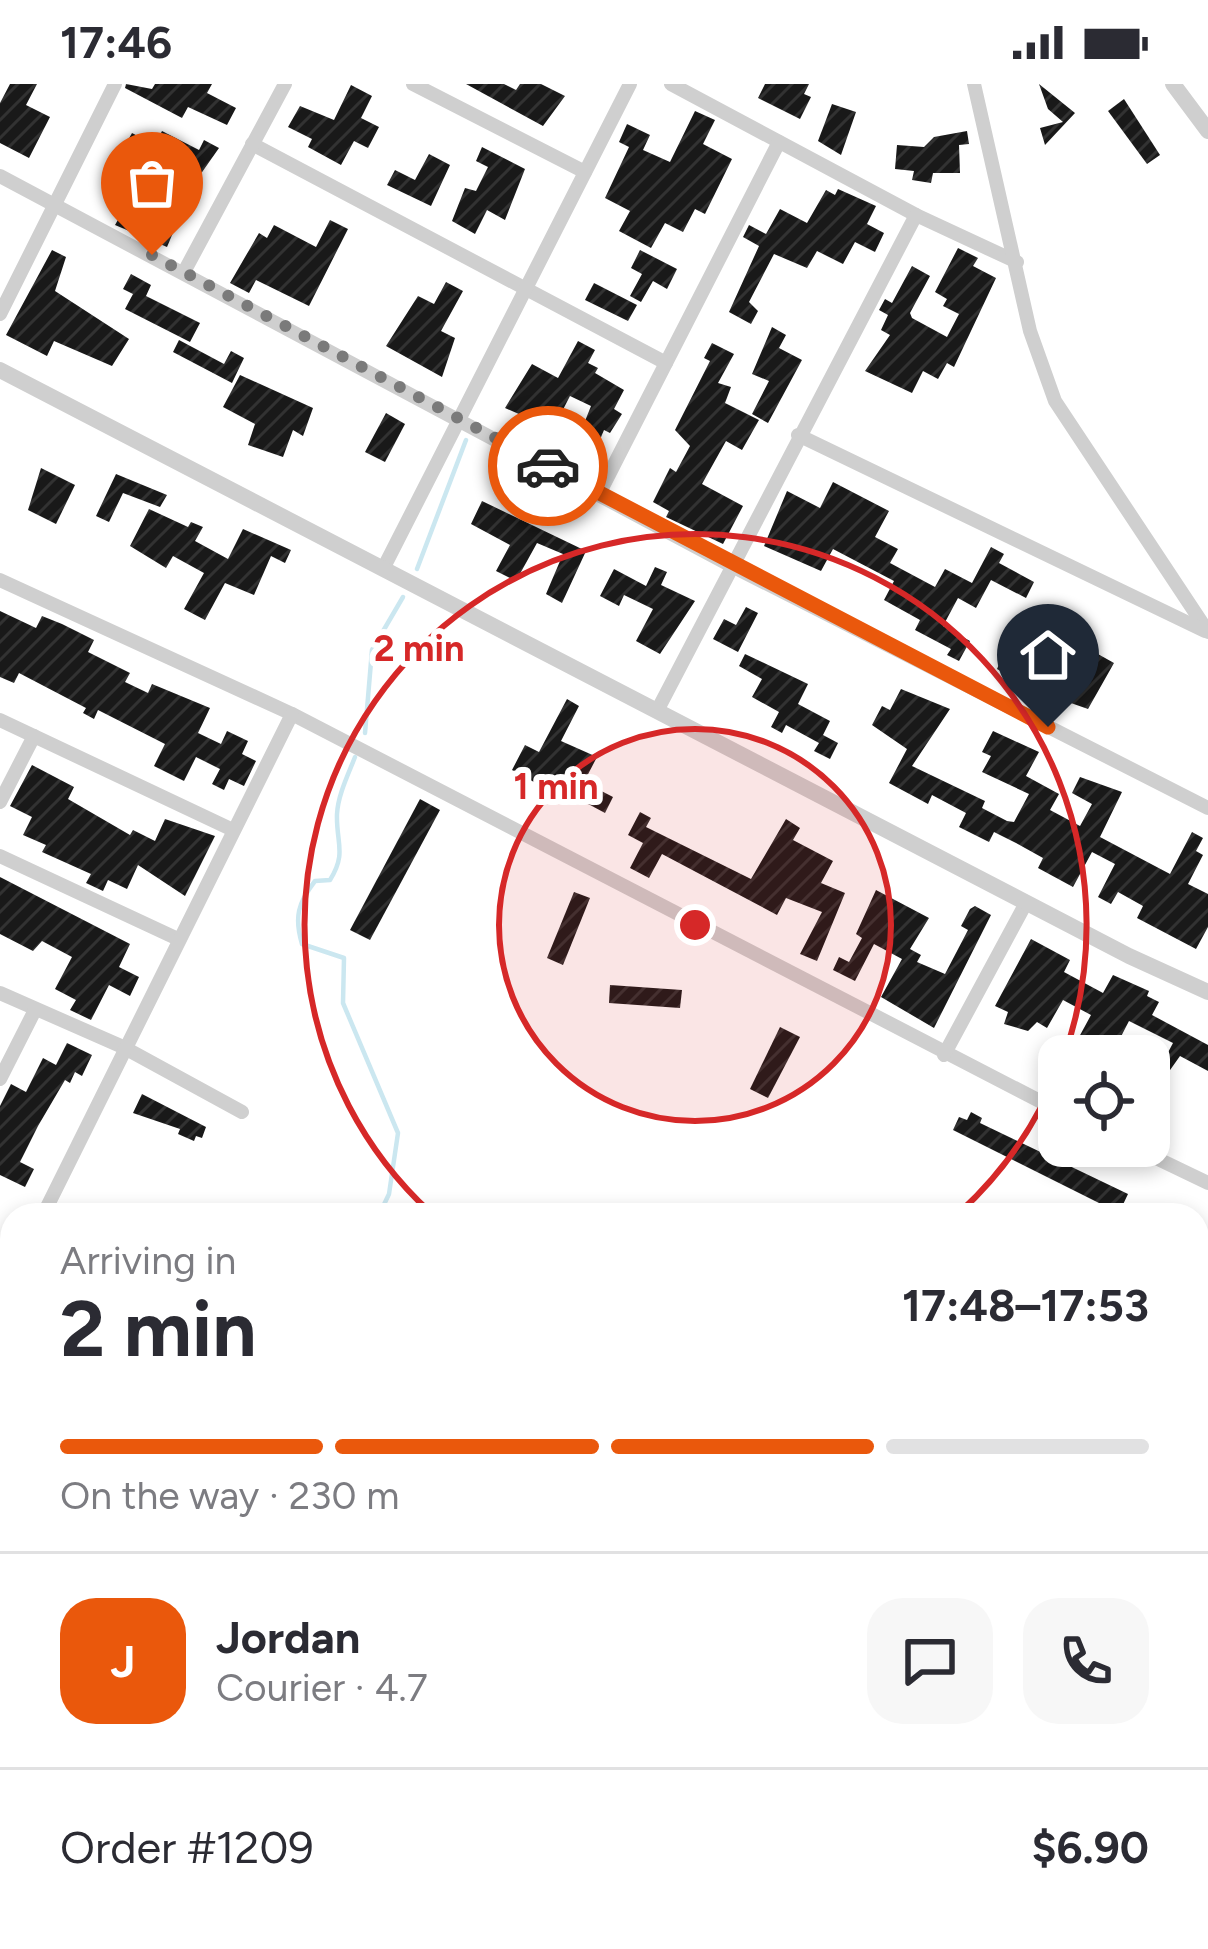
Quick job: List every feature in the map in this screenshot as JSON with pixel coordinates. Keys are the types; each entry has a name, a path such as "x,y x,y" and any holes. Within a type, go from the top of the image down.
{"street":[{"path":"0,314 115,84"},
{"path":"184,272 284,84"},
{"path":"413,84 585,172"},
{"path":"382,569 630,84"},
{"path":"670,84 916,215 1017,262"},
{"path":"974,84 1030,331 1055,401 1208,632"},
{"path":"1173,84 1206,124"},
{"path":"599,494 779,142"},
{"path":"252,145 666,363"},
{"path":"0,176 730,565 1208,808"},
{"path":"657,711 916,215"},
{"path":"0,370 1026,903 1208,992"},
{"path":"798,435 1208,632"},
{"path":"0,580 292,714 1038,1101"},
{"path":"49,1203 292,714"},
{"path":"0,720 233,830"},
{"path":"0,802 34,736"},
{"path":"0,856 178,939"},
{"path":"944,1055 1026,903"},
{"path":"0,993 123,1047 242,1112"},
{"path":"0,1079 35,1010"},
{"path":"1170,1165 1208,1183"}],"building":[{"path":"10,84 37,84 26,105 50,117 29,158 0,143 0,103"},
{"path":"126,84 152,89 155,84 212,84 207,93 236,108 227,125 188,107 182,118 125,88"},
{"path":"466,84 504,84 516,90 520,84 541,84 565,96 543,126"},
{"path":"765,84 809,84 804,94 811,97 800,119 758,98"},
{"path":"1039,84 1075,113 1045,145 1040,128 1063,122 1048,109"},
{"path":"351,85 372,96 361,118 379,127 368,148 354,141 341,165 308,147 312,139 288,127 300,106 334,120"},
{"path":"1124,99 1160,155 1147,164 1108,111"},
{"path":"832,104 856,112 841,155 818,141"},
{"path":"695,111 715,120 703,144 732,159 705,214 695,209 683,232 665,223 651,248 619,231 630,211 605,198 629,147 619,142 627,124 650,135 643,150 670,162"},
{"path":"162,131 199,150 204,140 219,148 193,185 167,247 115,225 149,165 122,151 132,133 155,145"},
{"path":"967,131 969,144 959,145 960,173 933,173 931,183 912,180 914,171 895,169 897,145 924,147 934,137"},
{"path":"482,147 525,169 505,220 487,210 475,234 452,221 465,188 476,191 488,167 476,161"},
{"path":"429,154 450,165 431,206 387,185 395,170 415,180"},
{"path":"838,189 876,206 867,224 884,233 875,252 855,242 843,264 817,251 807,268 774,254 749,302 758,311 751,324 729,312 759,246 743,237 749,225 766,234 780,209 807,223 826,190 835,195"},
{"path":"330,220 348,229 309,306 256,280 249,293 230,283 259,233 267,238 274,225 316,247"},
{"path":"958,248 978,258 973,266 996,278 954,367 947,363 938,379 923,371 912,393 865,371 890,335 881,330 888,315 879,310 885,299 892,303 912,266 930,276 910,313 912,318 947,337 959,314 943,306 947,299 935,292"},
{"path":"52,250 66,257 55,291 129,339 112,366 54,341 47,356 6,335"},
{"path":"640,250 677,269 667,289 653,281 641,302 630,296 642,274 631,268"},
{"path":"131,274 151,285 146,296 200,323 190,342 125,309 133,294 123,289"},
{"path":"446,282 463,291 441,331 455,338 442,377 386,346 418,296 434,304"},
{"path":"594,283 637,305 628,321 585,300"},
{"path":"772,327 786,335 779,348 802,360 768,423 752,414 769,381 752,374"},
{"path":"179,340 224,364 231,351 244,358 232,383 173,352"},
{"path":"578,341 595,350 588,363 598,368 595,373 624,390 614,409 622,414 610,433 604,430 594,454 575,446 591,406 570,396 553,429 505,408 532,364 558,378"},
{"path":"712,343 734,354 718,383 731,387 725,403 759,420 742,450 726,441 702,484 743,506 723,544 666,517 669,511 653,502 670,468 676,472 690,446 675,430 710,361 704,358"},
{"path":"240,375 313,408 303,436 293,430 283,457 248,445 255,424 223,407"},
{"path":"386,413 405,424 385,462 365,452"},
{"path":"41,468 75,485 56,524 28,510"},
{"path":"116,474 167,495 160,507 123,493 109,522 96,516"},
{"path":"833,482 889,511 875,537 898,549 890,563 935,587 945,569 972,583 991,547 1004,554 999,563 1034,582 1026,598 991,580 976,608 958,598 943,626 970,641 959,661 947,655 951,649 915,630 920,620 884,600 894,581 833,549 821,571 764,546 787,491 820,508"},
{"path":"482,501 586,551 562,603 546,594 563,554 537,543 516,581 496,571 510,545 471,524"},
{"path":"149,509 188,527 191,522 203,527 195,541 228,559 243,529 291,550 285,563 271,556 254,595 225,583 205,620 184,609 204,573 173,556 166,568 130,546"},
{"path":"655,567 667,572 661,585 695,601 660,654 636,641 653,609 624,595 619,606 600,596 614,569 646,586"},
{"path":"746,607 758,613 738,652 713,639 724,619 736,625"},
{"path":"0,611 36,628 42,616 62,624 94,640 88,652 130,673 125,682 148,693 152,684 210,708 198,733 221,744 227,731 248,741 242,754 256,761 244,786 229,779 224,790 212,784 220,769 196,757 184,781 154,766 165,744 98,710 94,719 83,713 86,708 19,673 14,683 0,677"},
{"path":"1016,628 1064,653 1071,639 1114,663 1088,709 1048,695 1063,669 1032,652 1016,680 997,669"},
{"path":"745,654 808,684 798,704 830,721 823,735 838,743 830,759 814,751 819,743 786,725 782,733 771,727 779,712 752,697 762,679 739,666"},
{"path":"901,689 950,709 912,766 985,801 982,808 1007,821 1014,822 1029,794 982,772 991,756 982,752 993,731 1039,752 1026,776 1059,794 1050,810 1080,826 1092,804 1072,793 1080,777 1122,792 1100,837 1170,874 1192,832 1203,838 1196,851 1203,855 1188,884 1208,894 1208,927 1196,949 1137,918 1143,906 1118,892 1111,904 1098,897 1115,864 1092,852 1073,887 1038,868 1043,858 1016,843 994,832 989,842 959,827 966,813 932,795 928,804 889,783 907,749 872,725 882,706 890,710"},
{"path":"567,699 579,706 561,741 597,757 584,782 613,797 605,813 577,798 574,804 512,770 525,745 539,752"},
{"path":"32,765 74,787 68,799 130,835 133,830 155,841 165,819 215,836 185,896 138,865 127,889 108,880 103,891 86,883 91,874 42,852 46,845 23,835 32,817 10,806"},
{"path":"420,799 440,810 370,940 350,930"},
{"path":"640,812 651,818 646,827 751,879 786,819 800,828 793,840 833,861 821,883 845,893 817,961 800,954 822,912 786,898 777,915 662,854 649,878 630,868 643,843 628,835"},
{"path":"0,877 130,944 119,967 139,977 130,996 109,985 91,1020 70,1010 76,1000 55,989 72,957 42,941 33,951 0,934"},
{"path":"876,890 929,918 910,949 921,955 917,962 945,974 968,930 961,926 970,909 975,906 991,915 934,1028 881,997 902,959 874,944 855,981 833,970 839,957 849,962 862,938 856,934"},
{"path":"574,892 590,898 563,965 547,958"},
{"path":"1031,939 1070,960 1064,972 1103,993 1113,975 1149,991 1147,996 1159,1002 1152,1015 1208,1045 1208,1071 1180,1056 1170,1070 1170,1035 1157,1035 1129,1021 1122,1035 1080,1035 1091,1015 1063,1000 1047,1028 1037,1022 1028,1031 1004,1024 1008,1012 995,1006"},
{"path":"610,985 682,990 680,1008 609,1003"},
{"path":"780,1027 800,1037 768,1098 750,1089"},
{"path":"67,1043 92,1055 82,1076 75,1072 70,1083 65,1080 38,1126 20,1162 34,1169 25,1187 0,1175 0,1106 11,1084 26,1092 43,1058 56,1065"},
{"path":"142,1094 206,1127 202,1138 196,1136 194,1141 178,1134 180,1129 133,1113"},
{"path":"971,1112 982,1118 980,1123 1038,1151 1038,1167 1072,1167 1128,1194 1124,1203 1099,1203 953,1130 959,1117 967,1120"}],"waterway":[{"path":"417,569 466,440"},
{"path":"365,733 372,650 403,597"},
{"path":"355,757 338,807 338,862 330,880 315,881 309,889 301,903 298,926 302,944 344,958 343,1003 398,1133 385,1203"}],"way so far":[{"path":"152,255 548,466"}],"route":[{"path":"548,466 1048,727"}]}
